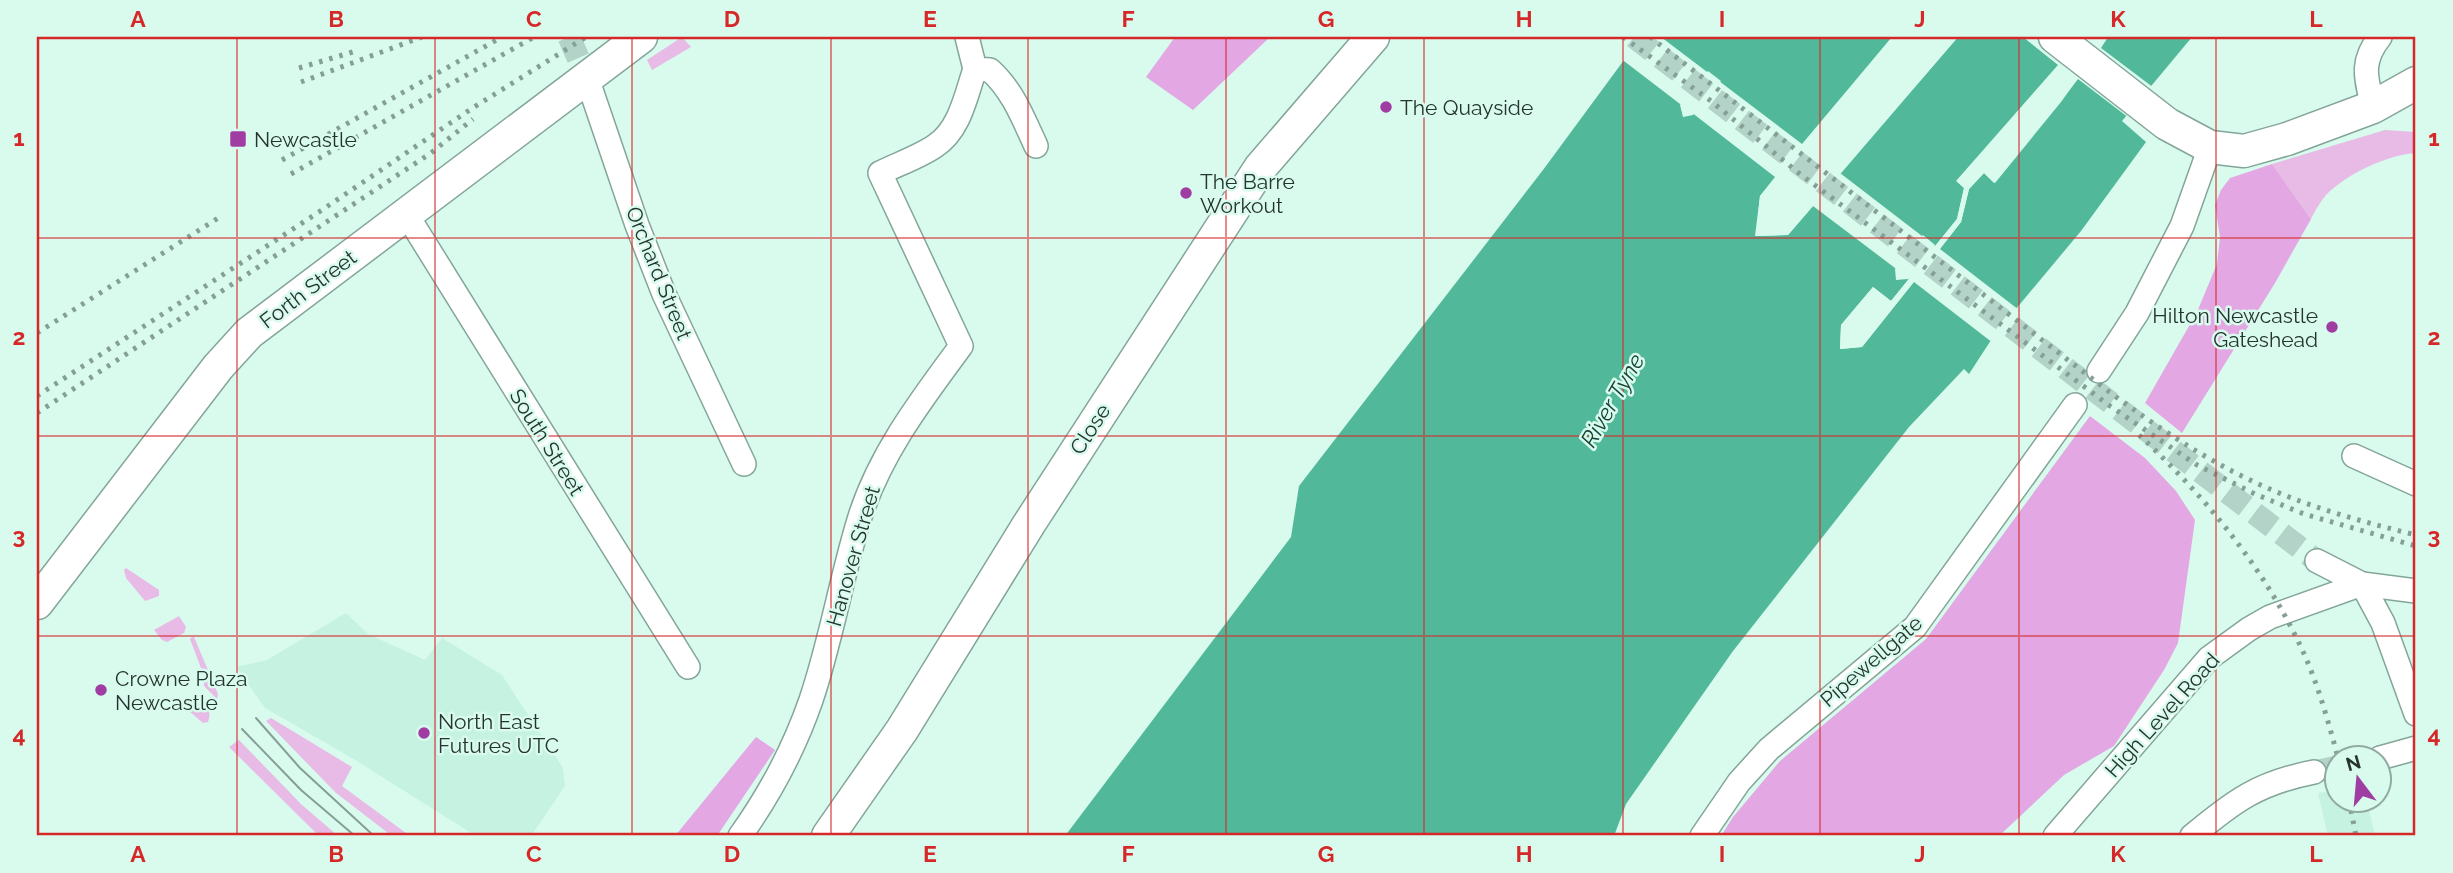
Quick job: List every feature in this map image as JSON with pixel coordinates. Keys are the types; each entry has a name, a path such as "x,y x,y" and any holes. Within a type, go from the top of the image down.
{"street":[{"name":"Forth Street","path":"37,603 234,347 249,332 641,37"},
{"path":"967,37 975,69 990,70 1005,83 1036,146"},
{"path":"2054,37 2147,109 2186,136 2210,147 2244,150 2287,139 2373,107 2416,83"},
{"path":"2373,107 2366,65 2372,46 2380,37"},
{"name":"Close","path":"828,836 902,730 1029,524 1256,174 1370,41"},
{"name":"Hanover Street","path":"740,836 789,755 811,700 859,519 878,472 916,406 961,346 880,173 936,146 947,135 962,108 975,69"},
{"name":"Orchard Street","path":"587,78 637,225 664,294 744,464"},
{"path":"2099,371 2137,313 2182,226 2210,147"},
{"name":"South Street","path":"407,215 688,667"},
{"name":"Pipewellgate","path":"1702,836 1739,782 1769,749 1915,627 2075,405"},
{"path":"2354,456 2416,484"},
{"path":"2317,561 2362,584 2416,591"},
{"path":"2362,584 2383,623 2416,714"},
{"name":"High Level Road","path":"2055,836 2209,659 2270,617 2362,584"},
{"path":"2394,754 2416,748"},
{"path":"2192,836 2242,796 2283,778 2314,772"}],"shaded area":[{"path":"682,37 691,47 652,70 647,60"},
{"path":"1175,37 1270,37 1193,110 1146,77"},
{"path":"2385,130 2416,132 2416,153 2392,157 2345,180 2326,195 2311,219 2272,164"},
{"path":"2272,164 2311,219 2275,283 2182,433 2145,403 2197,312 2217,264 2220,237 2215,205 2221,190 2230,178"},
{"path":"2090,416 2145,458 2176,491 2195,520 2178,643 2164,670 2114,746 2064,775 1999,836 1721,836 1733,817 1780,761 1926,639"},
{"path":"126,568 159,590 159,596 145,601 126,578"},
{"name":"North East Futures UTC","path":"346,613 368,634 425,660 442,638 502,675 563,768 565,786 531,836 476,836 352,758 265,708 236,667 267,660"},
{"path":"179,616 186,627 184,633 167,642 162,640 154,630"},
{"path":"192,637 218,694 217,699 204,686 204,676 190,639"},
{"path":"197,695 209,711 208,722 203,723 189,711 188,706"},
{"path":"271,718 352,767 342,786 410,836 392,836 336,793 266,721"},
{"path":"756,737 775,750 717,836 675,836"},
{"path":"239,740 301,804 338,836 316,836 317,834 229,747"},
{"path":"2324,792 2324,814 2370,814 2375,836 2328,836 2318,793"}],"water":[{"name":"River Tyne","path":"1641,37 1892,37 1760,196 1756,236 1788,235 1958,37 2083,37 1957,181 1964,188 1957,219 1891,301 1873,287 1841,325 1840,349 1862,347 1961,222 1969,189 1984,173 1995,183 2061,102 2108,37 2192,37 2122,121 2146,142 2081,231 1995,334 1969,374 1964,369 1909,427 1733,651 1626,804 1614,836 1065,836 1291,537 1299,486 1543,170","holes":["1708,71 1721,81 1693,115 1683,117 1680,105","1923,235 1935,245 1908,279 1896,280 1895,269"]}],"pier":[{"path":"1636,37 1661,37 1802,144 1892,37 1895,37 1763,197 1759,233 1786,232 1953,37 1958,37 1840,173 1935,246 1957,219 1964,188 1956,181 2058,65 2023,37 2086,37 1961,181 1967,186 1983,170 1994,178 2059,100 2104,37 2108,37 2101,48 2154,88 2129,118 2078,79 1994,183 1984,173 1969,189 1961,222 1940,249 2019,310 1993,343 1914,282 1862,347 1840,349 1841,325 1873,287 1891,301 1909,279 1905,276 1931,245 1923,239 1899,271 1813,206 1788,235 1755,236 1760,196 1775,177 1691,112 1716,82 1708,76 1684,107 1620,58","holes":["1874,291 1891,305 1860,344 1843,345 1844,326"]}],"tunnel":[{"path":"569,37 587,78"},
{"path":"1634,37 2317,561"},
{"path":"2314,772 2324,770"}],"tram line":[{"path":"256,718 300,768 374,836"},
{"path":"242,729 301,790 355,836"}],"railway":[{"path":"301,82 422,37"},
{"path":"282,160 502,37"},
{"path":"291,174 534,37"},
{"path":"37,396 471,109 586,37"},
{"path":"1623,37 1711,101 1800,174 2110,406 2197,465 2255,494 2304,514 2416,546"},
{"path":"1650,37 2112,394 2178,440 2230,470 2289,497 2416,535"},
{"path":"299,68 356,51"},
{"path":"37,413 431,153 473,119"},
{"path":"37,333 223,215"},
{"path":"2139,435 2211,510 2272,594 2310,668 2334,744"},
{"path":"2352,814 2356,836"}],"place":[{"name":"The Quayside","path":"1386,107"},
{"name":"Newcastle","path":"238,139"},
{"name":"The Barre Workout","path":"1186,193"},
{"name":"Hilton Newcastle Gateshead","path":"2332,327"},
{"name":"Crowne Plaza Newcastle","path":"101,690"},
{"name":"North East Futures UTC","path":"424,733"}]}
